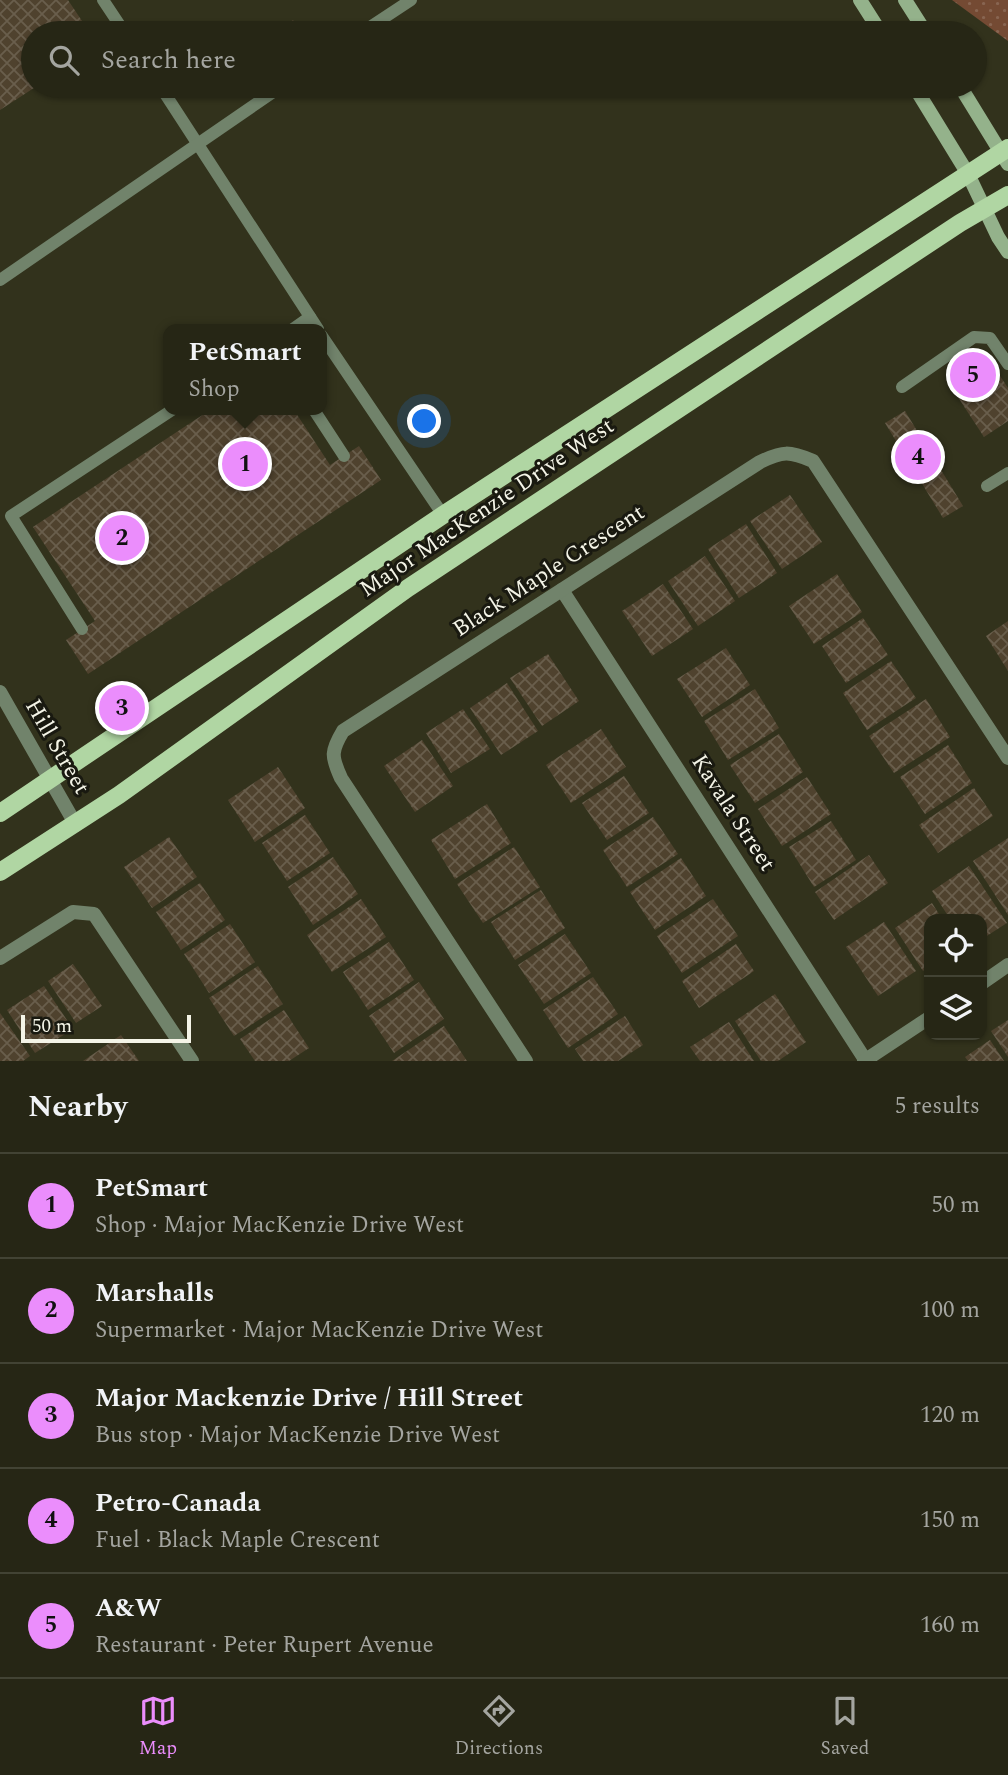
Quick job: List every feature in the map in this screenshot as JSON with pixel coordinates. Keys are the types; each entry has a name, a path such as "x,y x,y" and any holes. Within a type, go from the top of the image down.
{"main road":[{"name":"Major MacKenzie Drive West","path":"0,813 443,515 968,174 1006,155"},
{"name":"Major MacKenzie Drive West","path":"0,872 76,825 408,588 1008,195"}],"street":[{"path":"860,0 873,21"},
{"path":"905,0 918,21"},
{"path":"921,98 968,174 1008,252"},
{"path":"968,98 1006,155"},
{"name":"Black Maple Crescent","path":"526,1061 341,778 335,765 333,748 344,731 760,462 781,452 813,461 1008,758"},
{"name":"Kavala Street","path":"562,590 865,1061"},
{"name":"Hill Street","path":"0,692 76,825"},
{"path":"0,958 73,912 94,914 192,1061"},
{"path":"987,980 1008,965"},
{"path":"865,1061 924,1021"}],"lane":[{"path":"103,0 117,21"},
{"path":"379,21 411,0"},
{"path":"168,98 315,324"},
{"path":"0,279 264,98"},
{"path":"300,324 310,317"},
{"path":"902,387 975,337 990,338 1008,365"},
{"path":"327,343 443,515"},
{"path":"82,629 11,516 165,415"},
{"path":"317,415 344,456"},
{"path":"987,486 1008,473"}],"shaded area":[{"path":"952,0 1008,0 1008,41 987,26 987,21 981,21"}],"building":[{"path":"0,0 68,0 82,21 21,21 21,96 0,110"},
{"path":"987,356 1008,388 1008,421 984,437 948,382"},
{"path":"905,411 963,506 943,518 885,423"},
{"path":"202,415 297,415 330,465 359,446 381,480 88,674 66,640 95,621 33,527"},
{"path":"790,495 822,542 782,569 750,521"},
{"path":"746,524 777,573 739,598 708,549"},
{"path":"705,556 735,601 698,626 668,581"},
{"path":"837,574 862,612 814,644 789,606"},
{"path":"663,584 693,629 652,656 622,611"},
{"path":"863,618 888,655 846,683 822,646"},
{"path":"1008,621 1008,671 986,636"},
{"path":"726,648 750,685 702,717 677,679"},
{"path":"548,654 579,701 542,726 510,678"},
{"path":"891,661 916,698 867,730 843,693"},
{"path":"507,683 538,731 501,755 470,708"},
{"path":"755,689 779,728 728,760 704,721"},
{"path":"926,699 950,737 894,773 869,736"},
{"path":"463,709 490,749 451,773 426,733"},
{"path":"601,729 626,767 571,803 546,765"},
{"path":"779,734 803,772 755,803 730,765"},
{"path":"422,740 453,786 415,812 384,766"},
{"path":"948,745 972,783 925,814 900,777"},
{"path":"278,767 305,808 255,842 228,800"},
{"path":"624,776 649,813 607,840 582,803"},
{"path":"807,777 831,814 782,846 758,809"},
{"path":"974,788 993,816 938,853 919,825"},
{"path":"487,804 511,843 455,879 431,840"},
{"path":"305,815 330,853 287,881 262,843"},
{"path":"653,817 678,854 627,887 603,850"},
{"path":"831,821 856,860 814,887 789,847"},
{"path":"169,837 197,877 152,908 124,867"},
{"path":"1008,838 1008,915 973,861"},
{"path":"514,847 540,887 483,923 457,884"},
{"path":"869,855 888,883 834,920 815,892"},
{"path":"333,857 358,894 313,925 288,887"},
{"path":"681,858 706,896 655,930 630,892"},
{"path":"969,866 1007,923 987,936 987,914 947,914 932,891"},
{"path":"200,883 225,920 181,950 156,912"},
{"path":"541,890 565,928 515,960 491,922"},
{"path":"361,899 386,937 332,972 307,935"},
{"path":"713,899 738,936 682,973 657,936"},
{"path":"932,903 939,914 924,914 924,970 923,971 895,928"},
{"path":"884,922 916,971 878,996 846,947"},
{"path":"230,924 255,962 209,993 184,954"},
{"path":"565,934 591,973 544,1004 518,965"},
{"path":"389,942 414,980 368,1010 343,972"},
{"path":"736,944 754,971 699,1008 682,981"},
{"path":"73,964 102,1006 76,1023 48,981"},
{"path":"258,966 283,1004 234,1036 209,998"},
{"path":"593,977 618,1014 568,1048 543,1010"},
{"path":"419,982 444,1019 394,1053 369,1016"},
{"path":"44,986 73,1029 35,1053 7,1010"},
{"path":"775,994 806,1042 778,1061 761,1061 735,1021"},
{"path":"284,1010 309,1048 289,1061 255,1061 240,1039"},
{"path":"0,1013 30,1056 23,1061 0,1061"},
{"path":"625,1016 643,1045 618,1061 583,1061 575,1049"},
{"path":"1008,1020 1008,1057 991,1031"},
{"path":"729,1022 754,1061 700,1061 690,1047"},
{"path":"444,1026 467,1061 392,1061"},
{"path":"121,1035 139,1061 83,1061"},
{"path":"990,1040 1004,1061 968,1061 965,1057"}],"place":[{"name":"A&W","path":"973,375"},
{"name":"Petro-Canada","path":"918,457"},
{"name":"PetSmart","path":"245,464"},
{"name":"Marshalls","path":"122,538"},
{"name":"Major Mackenzie Drive / Hill Street","path":"122,708"}]}
